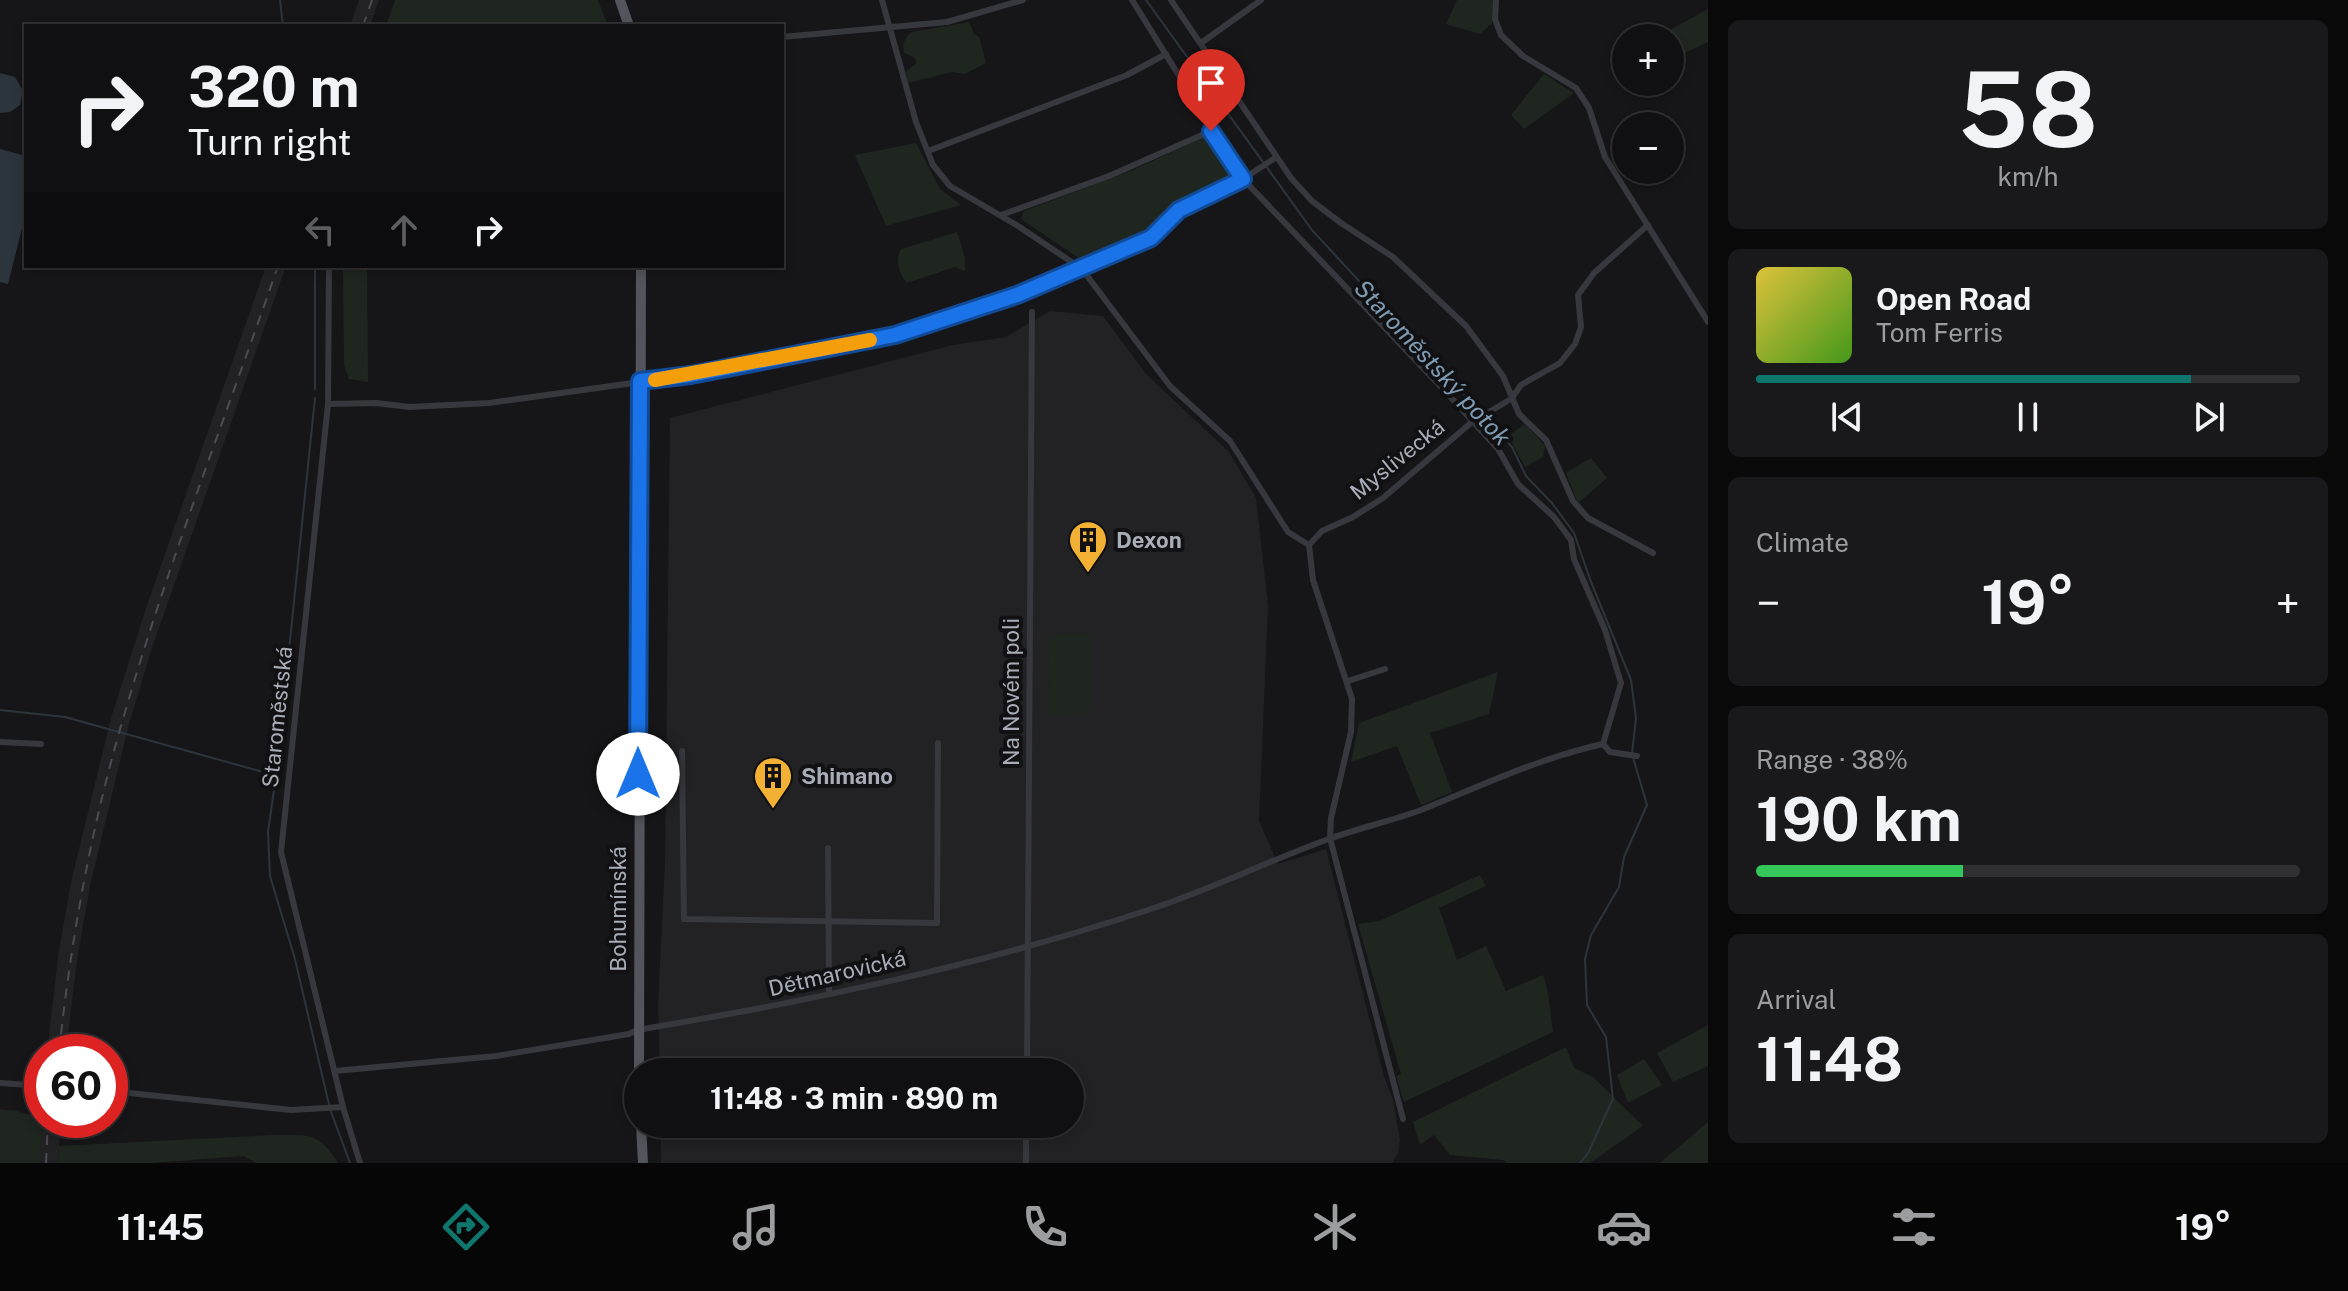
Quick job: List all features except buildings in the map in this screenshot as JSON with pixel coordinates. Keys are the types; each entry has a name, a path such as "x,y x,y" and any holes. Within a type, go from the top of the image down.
{"main road":[{"path":"620,0 628,24"},
{"name":"Bohumínská","path":"638,1058 641,268"},
{"path":"642,1138 643,1163"}],"street":[{"path":"882,0 916,122 933,165 950,186 1001,215 1082,269 1170,386 1230,441 1288,532 1309,545 1313,580 1352,699 1351,732 1331,818 1330,838 1403,1119"},
{"path":"784,37 947,22 1023,0"},
{"path":"1132,0 1243,179 1407,349 1498,449 1518,484 1554,517 1571,540 1574,559 1605,630 1621,683 1603,744"},
{"path":"1171,0 1201,43 1269,162 1312,201 1393,257 1466,326 1503,376 1519,414 1546,440 1573,501 1588,518 1653,553"},
{"path":"1201,43 1261,0"},
{"path":"1496,0 1495,19 1501,35 1523,56 1576,88 1589,108 1605,157 1708,322"},
{"path":"928,151 1127,75 1166,54"},
{"path":"1001,215 1109,176 1211,131"},
{"path":"328,404 376,403 410,407 489,403 691,375 895,335 1017,295 1151,238 1179,210 1243,179 1269,162"},
{"name":"Myslivecká","path":"1309,545 1322,531 1353,517 1383,498 1472,422 1511,399 1521,385 1560,363 1575,344 1581,327 1578,295 1594,273 1648,225"},
{"name":"Staroměstská","path":"329,268 328,404 281,852 335,1071 339,1107 360,1163"},
{"name":"Na Novém poli","path":"1027,1058 1032,312"},
{"path":"1348,681 1385,669"},
{"path":"0,742 41,744"},
{"path":"682,751 684,919 937,923 938,743"},
{"path":"1603,744 1610,752 1637,756"},
{"path":"1330,838 1417,811 1538,762 1603,744"},
{"name":"Dětmarovická","path":"335,1071 496,1056 629,1034 829,994 1028,947 1157,907 1330,838"},
{"path":"828,848 829,994"},
{"path":"0,1083 24,1084"},
{"path":"128,1093 291,1110 339,1107"},
{"path":"1026,1138 1026,1163"}],"shaded area":[{"path":"359,0 379,0 371,24 351,24"},
{"path":"395,0 598,0 607,24 387,24"},
{"path":"1457,0 1493,0 1492,23 1480,34 1446,24"},
{"path":"1708,9 1708,42 1684,53 1684,24 1681,24"},
{"path":"969,22 974,34 979,37 986,63 965,74 952,72 908,83 906,71 917,63 914,57 904,53 905,39 912,32"},
{"path":"0,73 15,77 23,91 20,105 10,112 0,113"},
{"path":"1544,74 1574,93 1524,129 1511,115"},
{"path":"1209,135 1235,178 1172,209 1134,240 1083,261 1021,219 1024,211 1133,170"},
{"path":"916,143 940,189 961,205 886,226 855,155"},
{"path":"0,149 24,155 24,220 8,284 0,282"},
{"path":"957,232 965,258 965,271 955,267 907,283 899,266 901,249"},
{"path":"265,268 285,268 152,648 129,724 90,886 68,1034 49,1034 71,882 111,718 147,605"},
{"path":"343,268 367,268 368,382 349,379 344,365"},
{"path":"1050,311 1103,316 1146,374 1229,452 1256,498 1268,605 1259,821 1278,864 1326,849 1384,1076 1393,1100 1400,1140 1392,1163 661,1163 661,1138 1084,1138 1084,1058 660,1058 658,1003 665,863 670,418 953,345 1006,337"},
{"path":"1525,424 1545,446 1543,457 1525,467 1508,436"},
{"path":"1591,458 1607,478 1578,503 1566,473"},
{"path":"1049,634 1091,634 1091,709 1087,709 1086,715 1048,715"},
{"path":"1498,672 1489,714 1430,733 1452,792 1421,805 1397,746 1351,762 1359,723"},
{"path":"1480,875 1486,886 1439,908 1457,960 1486,946 1506,991 1543,975 1553,1032 1404,1102 1396,1076 1401,1074 1358,924 1379,921"},
{"path":"1708,1025 1708,1066 1673,1082 1657,1053"},
{"path":"1566,1047 1574,1068 1593,1077 1643,1126 1590,1163 1507,1163 1504,1160 1450,1155 1434,1135 1420,1145 1413,1122"},
{"path":"1644,1059 1662,1085 1628,1103 1617,1075"},
{"path":"0,1109 24,1113 24,1138 41,1138 40,1163 0,1163"},
{"path":"1708,1122 1708,1163 1660,1163"},
{"path":"275,1135 312,1137 325,1146 338,1163 256,1163 244,1156 151,1163 58,1163 59,1146"},
{"path":"40,1138 60,1138 58,1163 39,1163"}],"waterway":[{"path":"280,0 283,24"},
{"name":"Staroměstský potok","path":"1146,0 1312,230 1512,447 1526,476 1552,503 1574,533 1631,680 1636,718 1632,754 1647,805 1624,857 1619,887 1591,935 1585,959 1587,1005 1606,1037 1613,1099 1588,1153 1580,1163"},
{"path":"315,268 315,389"},
{"path":"315,398 268,832 270,876 295,959 330,1109 350,1163"},
{"path":"0,710 65,717 274,775"}],"railway":[{"path":"364,24 372,0"},
{"path":"61,1034 84,884 112,760 158,605 277,268"},
{"path":"46,1163 47,1138"}],"slow traffic":[{"path":"655,380 870,340"}],"place":[{"name":"Dexon","path":"1088,574"},
{"name":"Shimano","path":"773,810"}],"route":[{"path":"638,774 640,381 691,375 895,335 1017,295 1082,269 1151,238 1179,210 1243,179 1211,131"}]}
